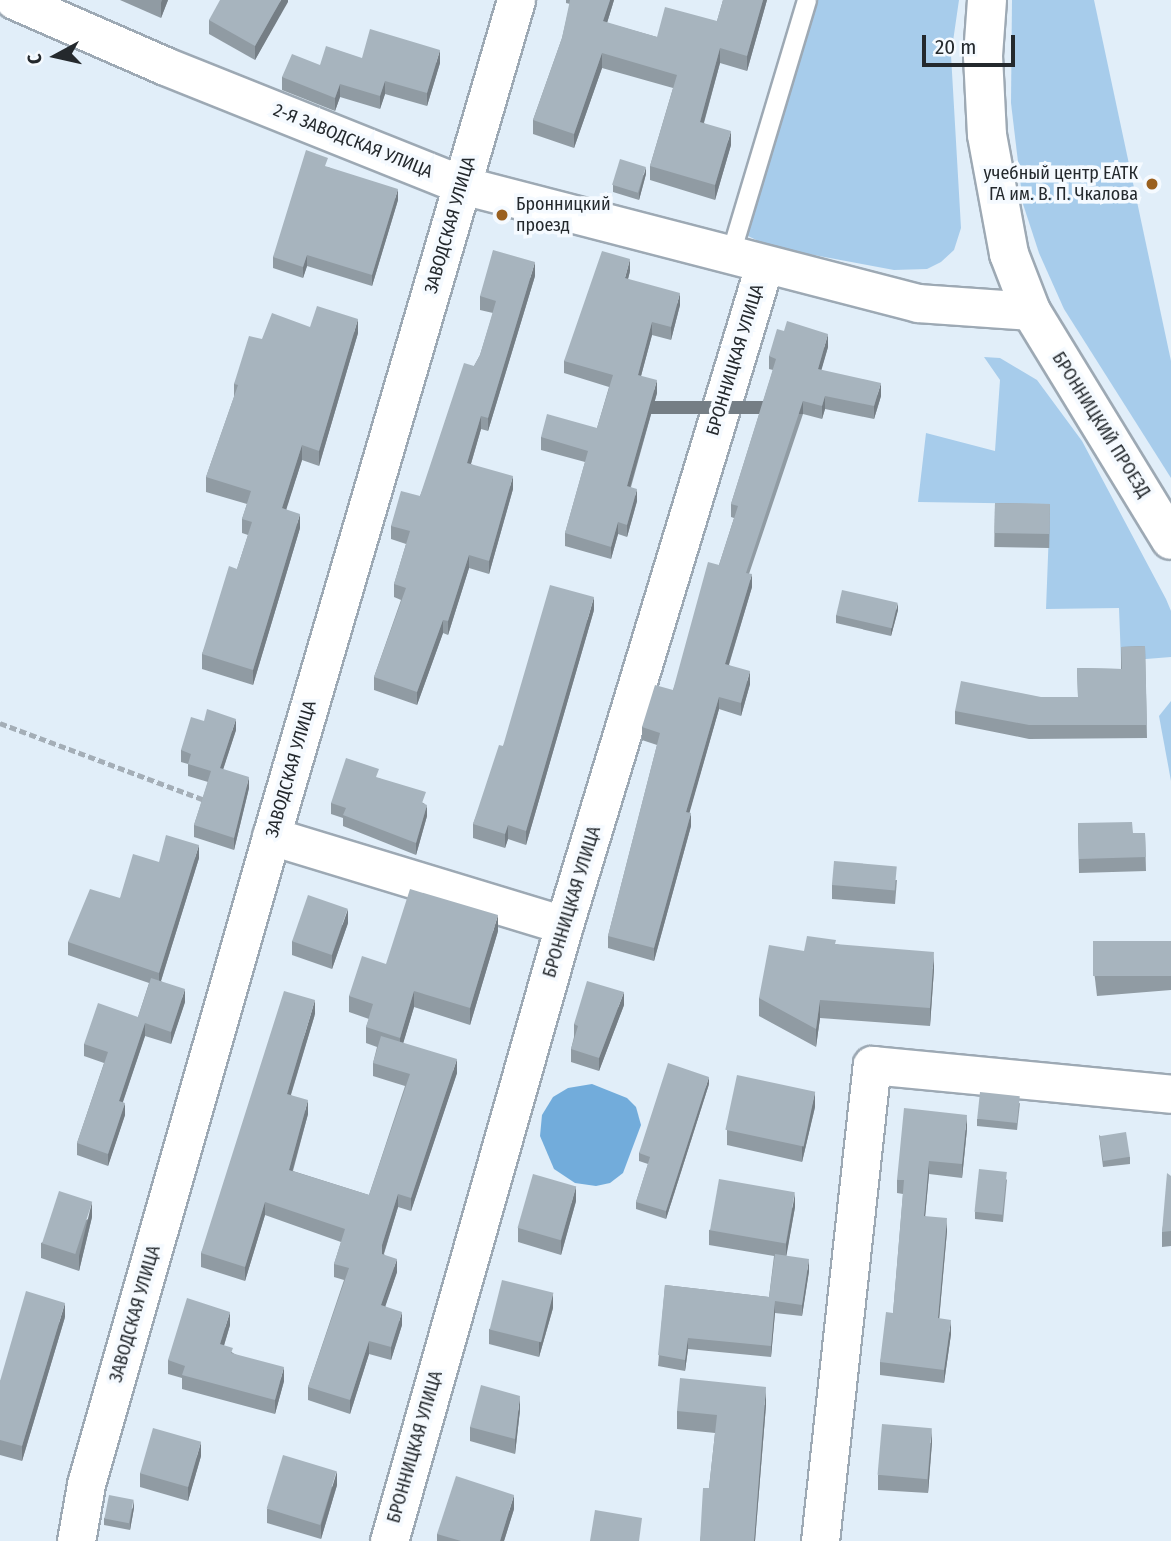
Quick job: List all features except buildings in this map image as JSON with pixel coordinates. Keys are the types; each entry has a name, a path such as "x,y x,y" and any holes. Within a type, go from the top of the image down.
{"main road":[{"path":"987,0 983,56 988,135 1009,254 1031,311"},
{"name":"БРОННИЦКИЙ ПРОЕЗД","path":"1031,311 1171,540"}],"street":[{"name":"2-Я ЗАВОДСКАЯ УЛИЦА","path":"15,0 165,66 462,185 747,262 918,303 1031,311"},
{"name":"ЗАВОДСКАЯ УЛИЦА","path":"76,1541 90,1471 271,836 516,0"},
{"name":"БРОННИЦКАЯ УЛИЦА","path":"389,1541 564,925 747,262"},
{"path":"271,836 564,925"},
{"path":"820,1541 872,1065 1171,1094"}],"lane":[{"path":"747,262 807,0"}],"path":[{"path":"0,723 211,802"}],"shaded area":[{"path":"814,0 959,0 951,55 961,228 954,250 941,262 927,269 894,270 771,247 748,236 746,223"},
{"path":"1012,0 1094,0 1171,361 1171,478 1064,309 1039,253 1023,204 1011,103"},
{"path":"984,357 1000,358 1037,380 1082,441 1171,611 1171,657 1121,661 1119,608 1046,609 1050,504 918,502 926,433 995,451 1000,380"},
{"path":"1171,701 1171,781 1159,716"},
{"path":"592,1084 627,1098 636,1107 641,1125 623,1173 610,1183 596,1186 575,1183 554,1169 540,1136 542,1115 553,1097 568,1088"}],"place":[{"name":"учебный центр ЕАТК ГА им. В. П. Чкалова","path":"1152,184"},
{"name":"Бронницкий проезд","path":"502,215"}]}
